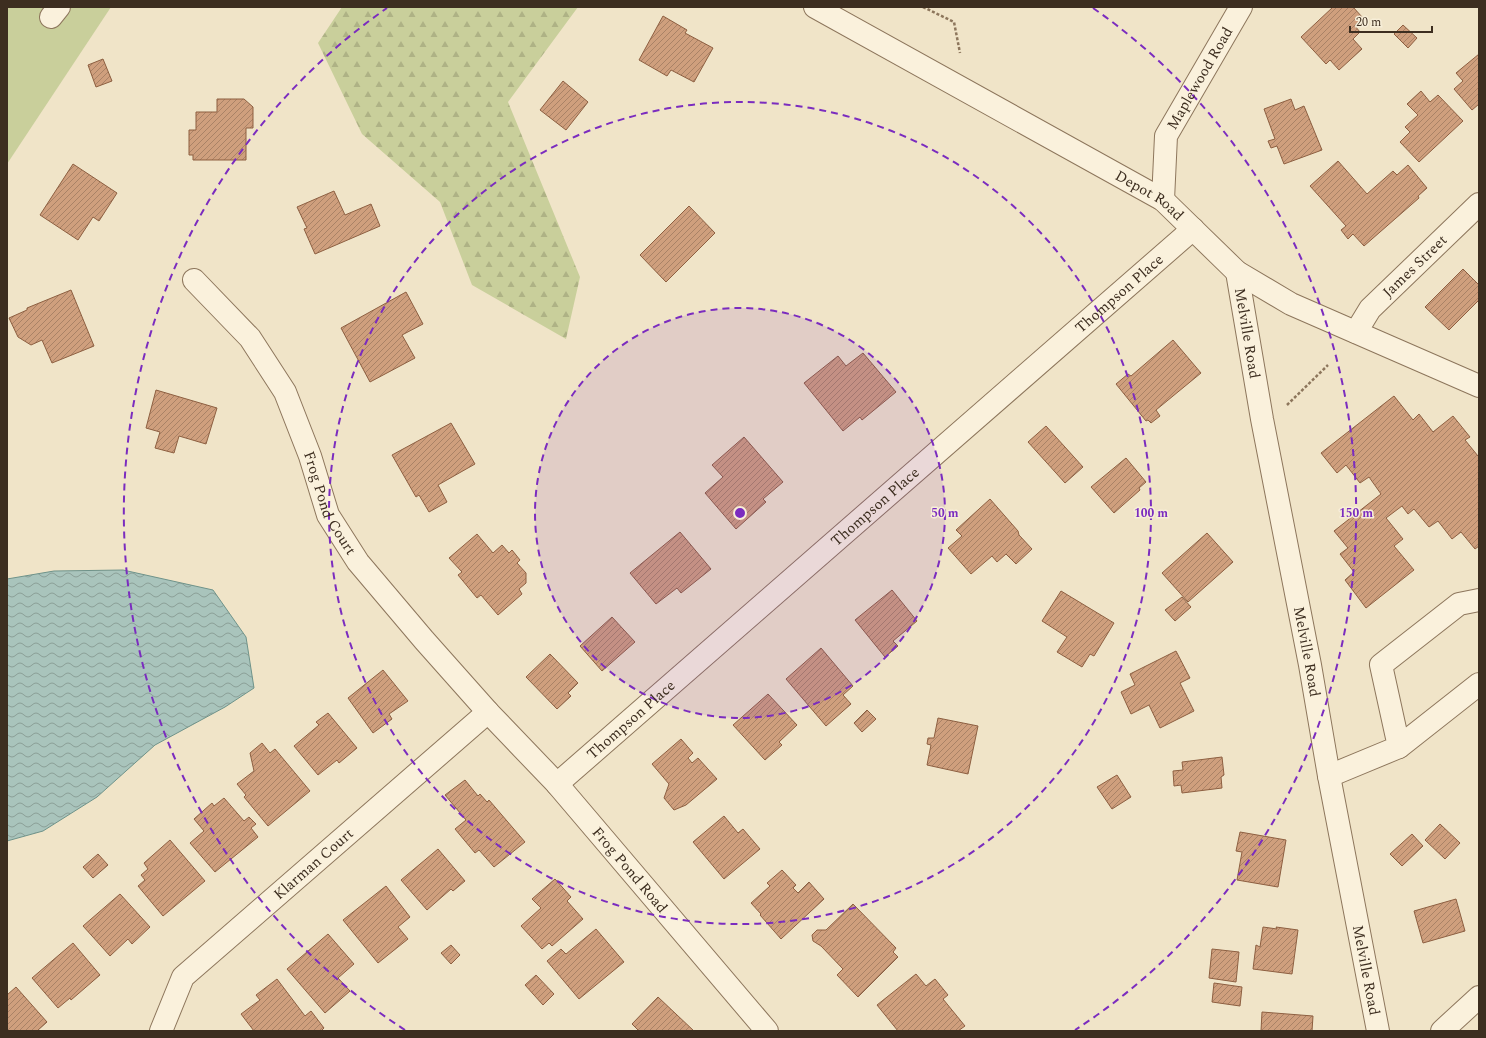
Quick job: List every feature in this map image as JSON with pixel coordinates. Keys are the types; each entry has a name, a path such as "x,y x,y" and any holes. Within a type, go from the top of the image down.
{"street":[{"name":"Depot Road","path":"815,7 1163,200 1237,272 1291,304 1479,386"},
{"name":"Maplewood Road","path":"1163,200 1166,136 1241,7"},
{"name":"James Street","path":"1356,332 1370,309 1479,204"},
{"name":"Thompson Place","path":"557,784 1193,229"},
{"name":"Melville Road","path":"1237,272 1262,419 1310,665 1329,776 1378,1031"},
{"name":"Frog Pond Court","path":"194,280 250,338 285,392 310,456 328,515 358,562 424,640 488,712"},
{"path":"1399,747 1381,665 1459,604 1479,600"},
{"path":"1329,776 1399,747 1479,684"},
{"name":"Frog Pond Road","path":"488,712 557,784 767,1031"},
{"name":"Klarman Court","path":"161,1031 183,977 488,712"},
{"path":"1442,1031 1479,997"}],"path":[{"path":"923,7 954,22 960,52"},
{"path":"1287,405 1328,365"}],"green space":[{"path":"7,7 111,7 7,164"},
{"path":"342,7 578,7 508,102 580,277 566,339 472,285 440,202 362,134 318,43"}],"water":[{"path":"123,570 213,590 246,637 254,688 225,707 155,745 97,797 43,831 7,841 7,579 54,571"}],"building":[{"path":"1333,7 1353,7 1363,18 1355,26 1360,32 1353,39 1362,49 1339,70 1330,60 1326,64 1301,37"},
{"path":"663,16 687,30 685,33 713,48 694,82 671,70 667,76 639,60"},
{"path":"1403,25 1417,38 1408,48 1394,34"},
{"path":"1479,54 1479,104 1472,110 1454,89 1463,81 1456,73"},
{"path":"103,59 112,81 96,87 88,65"},
{"path":"563,81 588,102 566,130 540,110"},
{"path":"1421,91 1430,102 1438,95 1463,121 1419,162 1400,142 1410,132 1405,127 1418,115 1407,104"},
{"path":"217,99 244,99 253,107 253,128 246,128 246,160 193,160 193,155 189,155 189,130 196,130 196,112 217,112"},
{"path":"1291,99 1295,110 1304,106 1322,150 1284,164 1277,146 1271,148 1268,141 1275,139 1264,109"},
{"path":"1338,161 1367,194 1393,171 1397,175 1408,165 1427,188 1418,196 1419,198 1364,246 1353,234 1348,239 1341,230 1346,226 1310,186"},
{"path":"73,164 117,193 99,221 93,217 78,240 40,215"},
{"path":"334,191 345,215 371,204 380,226 315,254 304,229 307,228 297,207"},
{"path":"689,206 715,233 666,282 640,255"},
{"path":"1463,269 1479,285 1479,300 1449,330 1425,307"},
{"path":"71,290 94,346 52,363 42,340 31,345 18,337 9,318 27,310 27,308"},
{"path":"406,292 423,324 402,335 415,358 370,382 341,328"},
{"path":"1173,340 1201,373 1156,410 1160,416 1151,423 1148,420 1146,421 1116,384 1128,374 1131,376"},
{"path":"863,353 896,392 862,420 860,417 843,431 804,383 838,356 846,366"},
{"path":"156,390 217,408 206,444 179,436 174,453 155,448 160,432 146,428"},
{"path":"1394,396 1413,420 1419,414 1433,432 1453,416 1470,437 1465,440 1478,456 1479,455 1479,546 1475,549 1461,532 1452,539 1438,521 1429,527 1414,509 1408,514 1402,506 1386,518 1403,539 1394,546 1414,570 1366,608 1345,580 1354,572 1340,554 1348,548 1334,531 1381,494 1369,477 1360,483 1346,465 1337,473 1321,453"},
{"path":"451,423 475,464 438,485 447,502 429,512 419,495 416,497 392,455"},
{"path":"1046,426 1083,467 1065,483 1028,442"},
{"path":"744,437 783,482 763,499 766,502 736,529 705,493 723,477 712,465"},
{"path":"1126,458 1146,482 1139,488 1140,490 1114,513 1091,487"},
{"path":"990,499 1032,549 1016,564 1006,554 997,562 992,556 971,574 948,548 962,536 956,530"},
{"path":"680,532 711,569 681,593 677,588 656,604 630,573"},
{"path":"1207,533 1233,562 1188,602 1162,573"},
{"path":"477,534 493,553 502,545 509,553 512,550 520,560 517,563 526,573 526,583 519,589 522,594 498,615 481,595 477,598 458,575 462,572 449,558"},
{"path":"892,590 917,621 893,641 898,646 885,657 855,620"},
{"path":"1061,591 1114,623 1094,656 1090,654 1082,667 1057,652 1067,637 1042,621"},
{"path":"1182,597 1191,607 1175,621 1165,610"},
{"path":"612,617 635,642 602,671 580,646"},
{"path":"821,648 853,686 843,695 851,704 826,726 786,679"},
{"path":"1176,651 1190,678 1180,683 1194,711 1160,728 1149,705 1131,714 1121,692 1135,685 1130,674"},
{"path":"550,654 578,683 568,693 571,696 557,709 526,677"},
{"path":"383,670 408,701 389,714 392,719 373,733 348,698"},
{"path":"768,694 797,725 779,742 782,745 765,760 733,725"},
{"path":"867,710 876,719 862,732 854,723"},
{"path":"328,713 357,748 339,763 337,760 318,775 294,746 319,725 316,722"},
{"path":"938,718 978,726 968,774 927,765 931,745 927,744 928,738 934,738"},
{"path":"681,739 693,753 688,758 692,763 698,758 717,779 686,805 674,810 664,798 669,784 652,764"},
{"path":"262,743 270,753 275,749 310,791 268,826 244,797 246,795 237,784 254,771 250,753"},
{"path":"1222,757 1224,775 1221,777 1222,788 1182,793 1181,785 1174,786 1173,771 1183,770 1182,762"},
{"path":"1117,775 1131,797 1112,809 1097,787"},
{"path":"465,780 478,796 480,794 487,802 489,800 525,842 494,867 479,850 475,853 455,829 466,820 445,795"},
{"path":"224,798 244,821 249,817 256,824 251,828 258,837 215,872 190,843 204,831 194,819 212,803 214,806"},
{"path":"724,816 738,833 743,829 760,849 724,879 693,842"},
{"path":"1440,824 1460,843 1445,859 1425,840"},
{"path":"1240,832 1286,840 1278,887 1237,880 1242,852 1236,851"},
{"path":"1412,834 1423,846 1402,866 1390,854"},
{"path":"170,840 205,881 163,916 138,886 145,880 141,875 148,869 144,863"},
{"path":"438,849 465,881 453,891 451,889 427,910 401,880"},
{"path":"98,854 108,865 93,878 83,867"},
{"path":"782,870 796,885 793,888 798,893 809,882 824,899 781,939 751,903 770,886 767,883"},
{"path":"555,879 571,897 567,901 583,919 552,946 549,943 542,949 521,926 541,908 532,899"},
{"path":"386,886 410,917 398,927 408,939 378,963 343,920"},
{"path":"120,894 150,927 132,944 128,939 110,956 83,926"},
{"path":"1456,899 1465,931 1423,943 1414,911"},
{"path":"853,904 896,948 893,952 898,957 858,997 837,975 843,969 821,946 813,941 812,935 817,930 826,930"},
{"path":"1263,927 1298,930 1292,974 1253,969 1256,945 1260,947"},
{"path":"596,929 624,962 579,999 547,961 561,949 566,954"},
{"path":"328,934 354,964 338,978 350,991 325,1013 287,969"},
{"path":"73,943 100,975 71,1000 70,998 58,1008 32,978"},
{"path":"451,945 460,955 451,964 441,953"},
{"path":"1212,949 1239,952 1236,982 1209,978"},
{"path":"916,974 926,986 935,979 948,995 943,999 965,1026 958,1031 898,1031 877,1005"},
{"path":"536,975 554,994 543,1005 525,985"},
{"path":"277,979 305,1016 311,1011 324,1028 321,1031 254,1031 241,1014 260,1000 256,995"},
{"path":"1214,983 1242,987 1240,1006 1212,1002"},
{"path":"16,987 47,1022 37,1031 7,1031 7,995"},
{"path":"658,997 694,1031 639,1031 632,1024"},
{"path":"1262,1012 1313,1016 1312,1031 1261,1031"}]}
